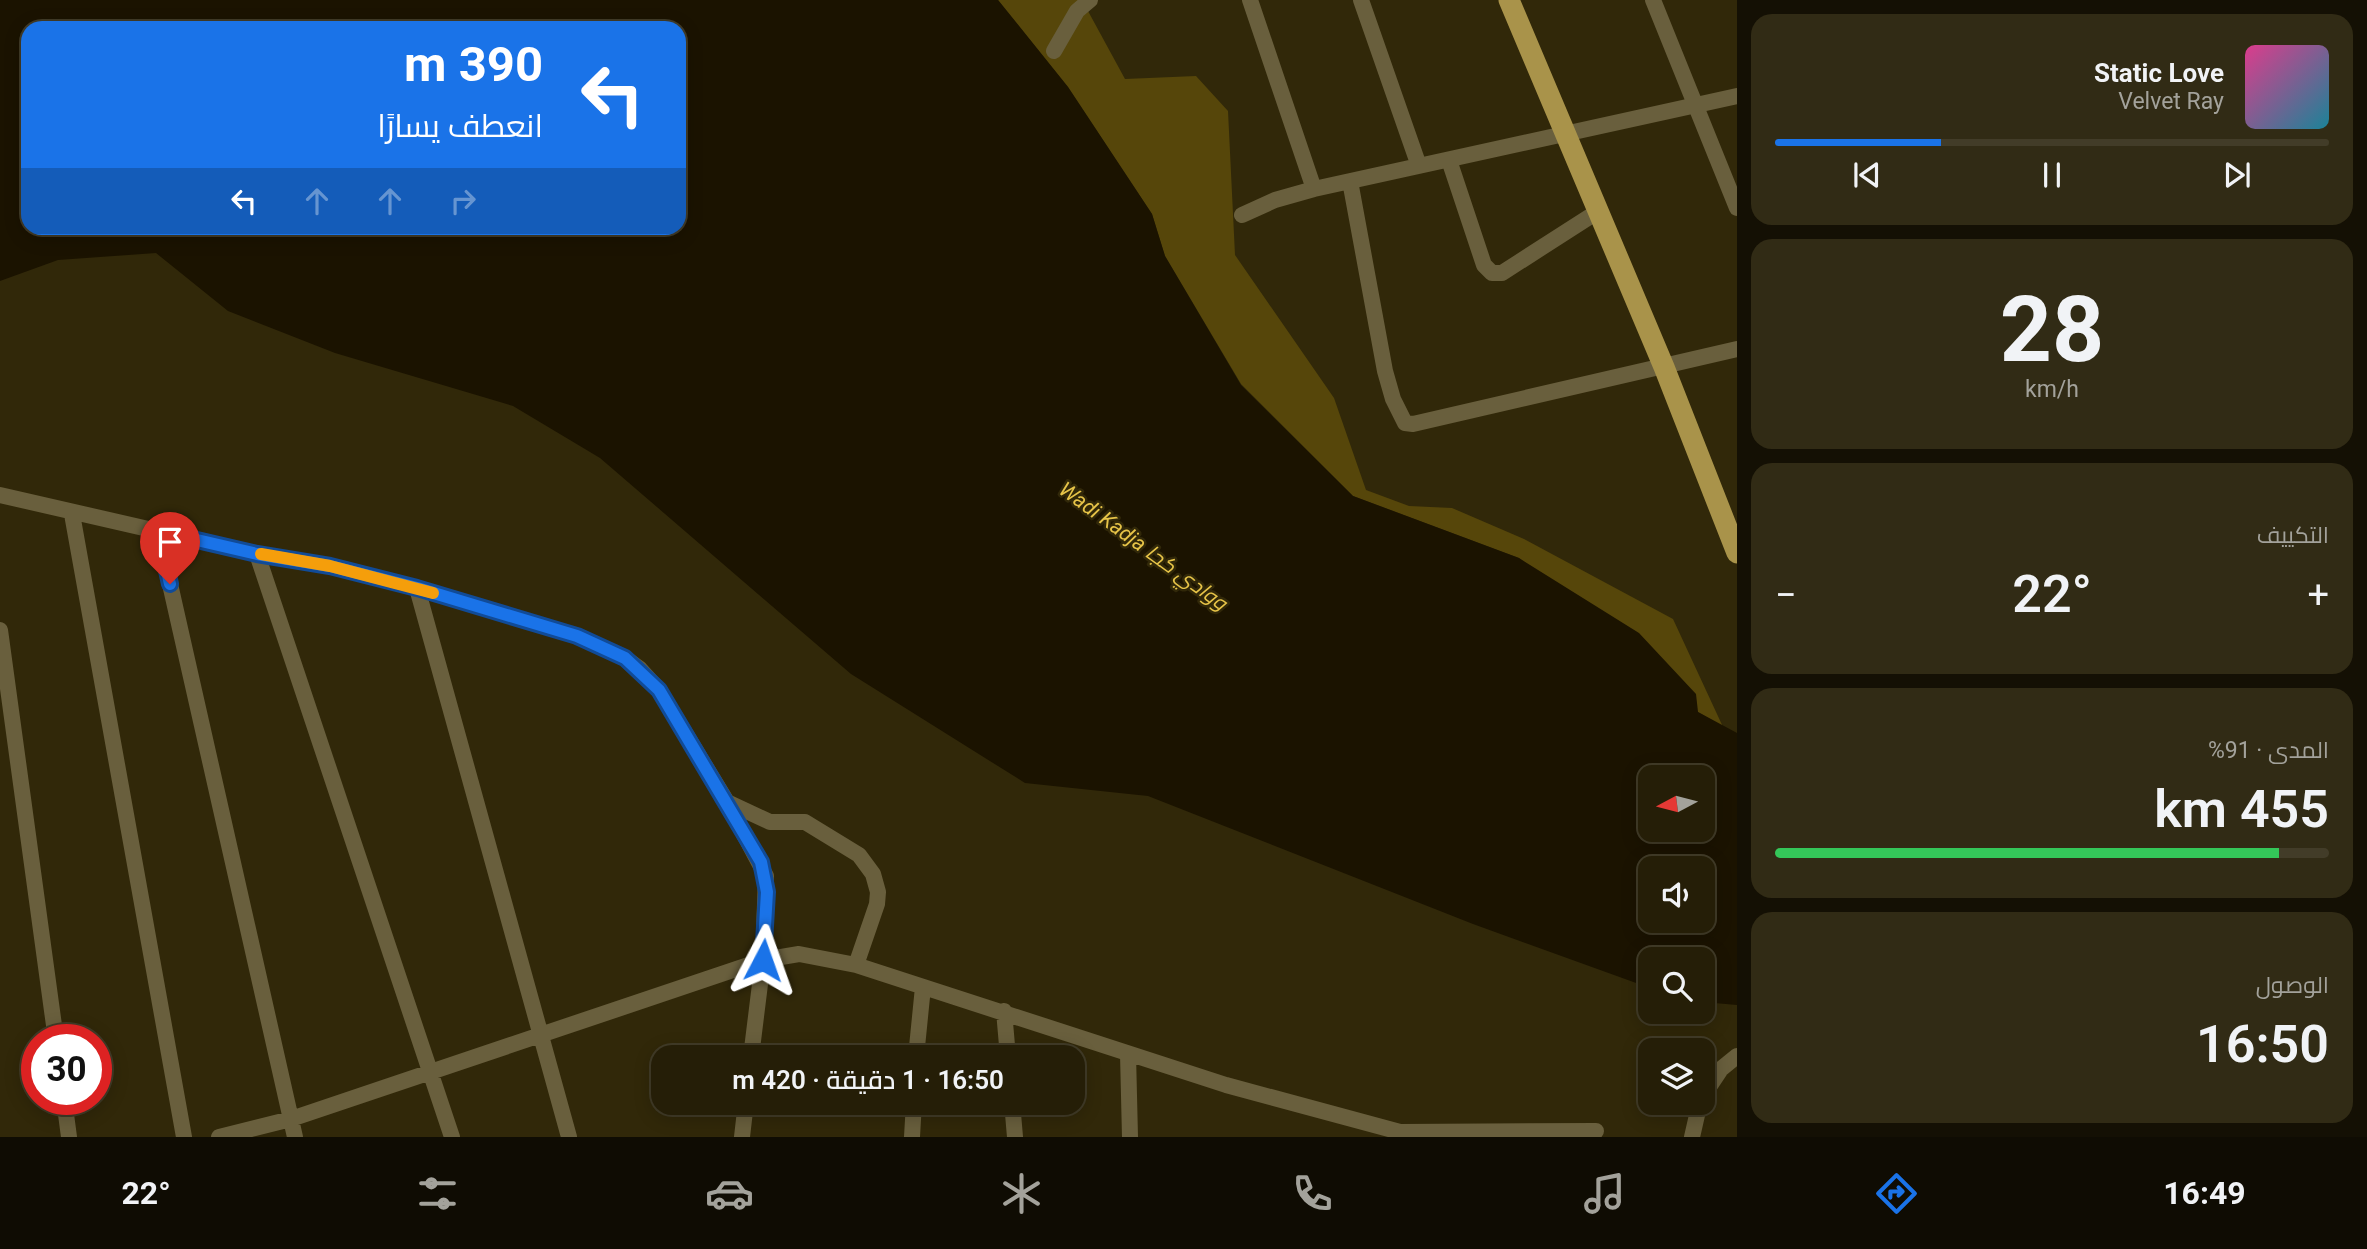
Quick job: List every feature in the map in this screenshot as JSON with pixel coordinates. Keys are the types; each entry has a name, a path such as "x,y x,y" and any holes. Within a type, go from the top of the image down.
{"main road":[{"path":"1508,0 1664,367 1737,553"}],"street":[{"path":"1054,51 1077,11 1090,0"},
{"path":"1250,0 1314,189"},
{"path":"1361,0 1419,166"},
{"path":"1653,0 1737,208"},
{"path":"1242,215 1275,200 1314,189 1737,96"},
{"path":"1449,160 1483,265 1492,273 1502,273 1597,212"},
{"path":"1350,181 1385,371 1393,400 1405,423 1413,424 1737,349"},
{"path":"0,495 72,514 257,554 330,566 417,588 577,636 625,658 659,690 727,802 766,876 763,960 752,1045"},
{"path":"72,514 184,1137"},
{"path":"158,531 295,1137"},
{"path":"257,554 452,1137"},
{"path":"417,588 569,1137"},
{"path":"0,630 2,670 54,1024"},
{"path":"727,802 770,822 805,822 859,855 873,874 878,891 856,965"},
{"path":"219,1137 291,1119 763,960 799,954 856,965 1004,1011 1128,1054 1400,1135 1596,1131"},
{"path":"917,1045 923,987"},
{"path":"1004,1011 1007,1045"},
{"path":"1128,1054 1130,1137"},
{"path":"1715,1078 1721,1069 1737,1056"},
{"path":"66,1115 69,1137"},
{"path":"742,1137 745,1115"},
{"path":"912,1137 913,1115"},
{"path":"1013,1115 1015,1137"},
{"path":"1692,1137 1697,1115"}],"shaded area":[{"path":"998,0 1082,0 1125,79 1196,76 1228,111 1235,255 1334,398 1366,490 1409,506 1452,508 1524,539 1673,619 1723,727 1698,712 1519,558 1353,496 1241,384 1165,256 1152,214 1068,87"}],"water":[{"name":"Wadi Kadja ووادي كجا","path":"0,0 998,0 1068,87 1152,214 1165,256 1241,385 1353,496 1519,558 1639,633 1696,694 1698,712 1737,733 1737,1005 1715,1003 1715,947 1638,947 1638,984 1473,924 1148,796 1025,783 851,674 600,458 513,406 335,353 228,311 156,253 58,260 0,281"}],"slow traffic":[{"path":"261,554 330,566 433,593"}],"route":[{"path":"170,584 158,531 257,554 330,566 417,588 577,636 625,658 640,669 659,690 761,862 766,876 767,892 763,960"}]}
